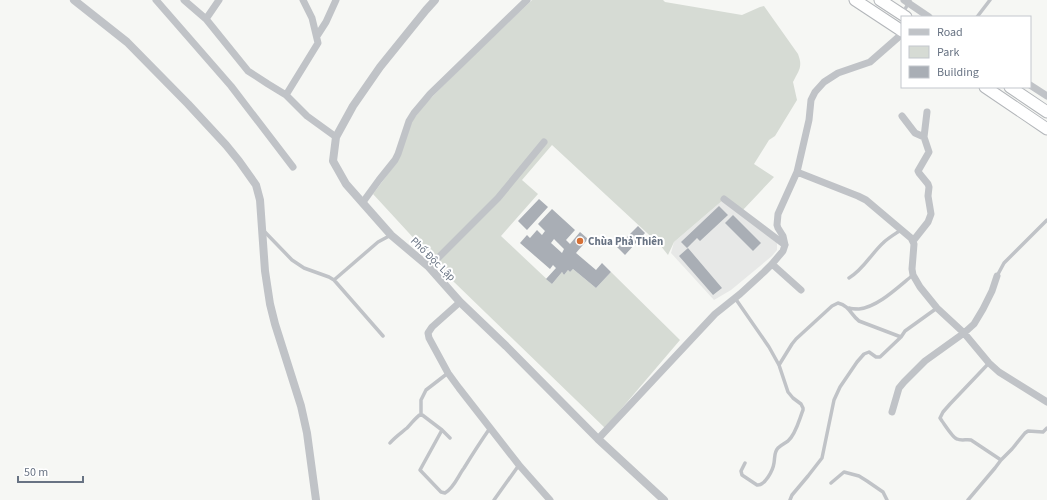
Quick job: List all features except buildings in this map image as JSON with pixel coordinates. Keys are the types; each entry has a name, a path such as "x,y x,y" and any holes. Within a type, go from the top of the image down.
{"highway":[{"path":"855,0 901,30"},
{"path":"880,0 904,16"},
{"path":"986,88 1047,129"},
{"path":"1011,88 1047,112"}],"street":[{"path":"74,0 127,42 188,104 239,161 256,185 260,200 265,271 270,304 274,324 301,406 307,433 316,500"},
{"path":"156,0 231,86 293,167"},
{"path":"184,0 206,19 248,71 286,95 307,116 336,137"},
{"path":"206,19 219,0"},
{"path":"286,95 318,43 312,18 303,0"},
{"path":"317,36 326,22 336,0"},
{"name":"Phố Độc Lập","path":"435,0 380,67 353,106 336,137 333,162 346,184 391,235 429,267 460,302 598,439 664,500"},
{"path":"363,202 395,160 409,121 414,113 430,94 527,0"},
{"path":"908,1 928,16"},
{"path":"598,439 715,314 772,264 783,251 785,245 783,236 777,225 778,214 797,172 809,120 811,100 815,92 824,82 838,74 870,62 901,35"},
{"path":"1031,86 1047,96"},
{"path":"913,241 928,222 931,214 928,196 929,187 918,171 929,152 924,137 927,112"},
{"path":"902,116 915,133 924,137"},
{"path":"429,267 498,198 544,142"},
{"path":"797,172 866,200 913,241 913,275 920,287 937,308 964,333 989,364 999,372 1047,402"},
{"path":"724,199 785,245"},
{"path":"772,264 801,290"},
{"path":"892,412 899,388 904,382 924,361 964,333 974,324 992,291 997,276"},
{"path":"460,302 435,324 428,333 429,338 448,373 459,388 519,465 550,500"}],"lane":[{"path":"978,16 990,0"},
{"path":"904,16 908,1"},
{"path":"997,276 1004,263 1047,220"},
{"path":"263,229 292,260 304,268 334,280 383,336"},
{"path":"849,278 853,276 882,243 901,230"},
{"path":"334,280 378,242 391,235"},
{"path":"849,308 859,309 871,306 881,301 913,275"},
{"path":"735,298 780,365 788,392 801,404 804,410 792,436 778,448 775,453 774,464 768,478 762,484 759,486 742,475 741,471 745,463"},
{"path":"780,365 796,338 832,306 838,303 849,308 855,318 859,321 901,337"},
{"path":"790,500 792,495 822,458 834,400 840,387 856,362 864,354 869,352 876,357 880,357 901,337 905,331 937,308"},
{"path":"989,364 950,404 940,418 955,438 959,440 971,440 1001,460"},
{"path":"421,414 421,400 426,390 448,373"},
{"path":"421,414 450,438"},
{"path":"390,443 421,414"},
{"path":"442,430 420,470 441,492 445,493 453,486 490,427"},
{"path":"968,500 1025,433 1028,431 1043,432 1047,428"},
{"path":"494,500 519,465"},
{"path":"831,483 844,472 852,474 883,492 887,500"}],"shaded area":[{"path":"723,200 777,243 777,250 772,256 731,290 714,300 671,253 674,242"}],"green space":[{"path":"532,0 663,0 665,2 742,15 764,6 798,54 800,62 800,68 793,82 797,100 775,136 769,140 754,164 774,177 742,211 723,200 674,242 668,255 660,245 552,145 522,180 538,194 501,236 552,284 562,272 564,275 568,270 570,272 573,269 596,288 611,272 680,340 605,428 454,282 373,194 397,162 412,121 425,104"}],"place":[{"name":"Chùa Phả Thiên","path":"580,241"}]}
